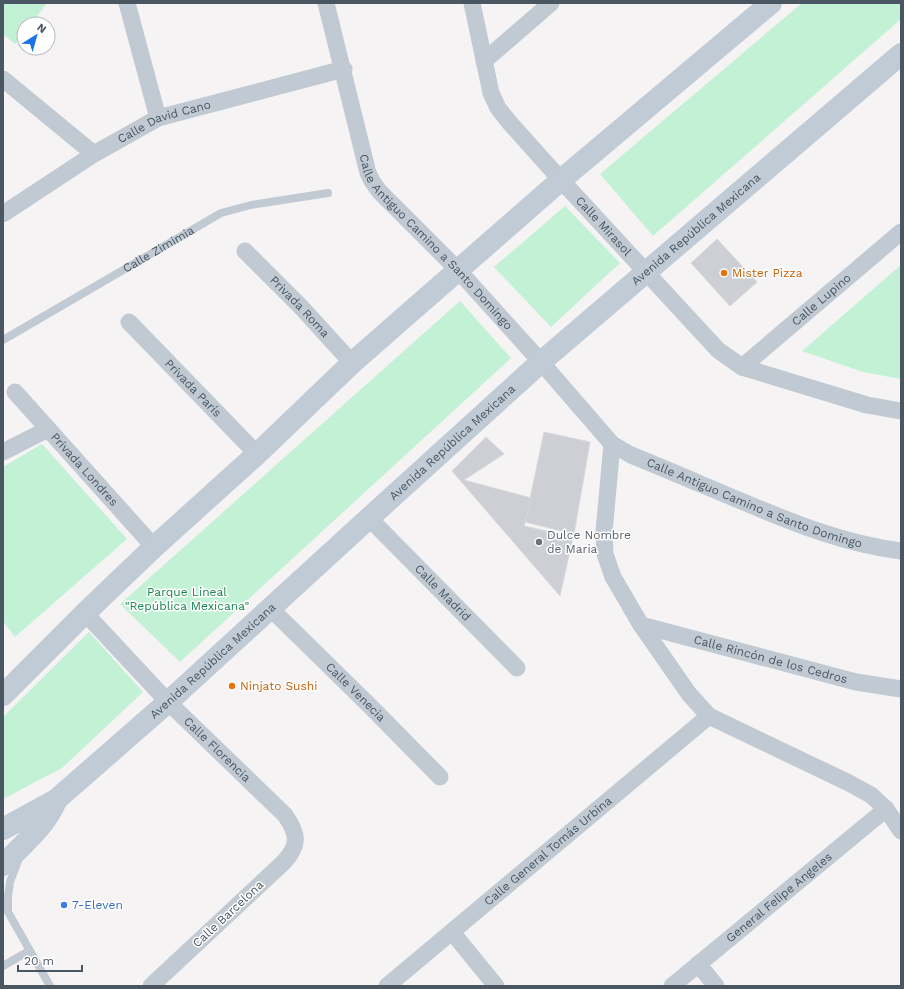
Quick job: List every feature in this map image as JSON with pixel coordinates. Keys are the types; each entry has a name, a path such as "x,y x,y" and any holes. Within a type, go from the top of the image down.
{"main road":[{"path":"3,695 85,612 257,454 352,363 561,180 771,3"},
{"name":"Avenida República Mexicana","path":"3,829 56,800 168,702 541,362 901,54"},
{"path":"3,865 44,822 51,812 56,800"}],"street":[{"path":"127,3 158,118"},
{"name":"Calle Antiguo Camino a Santo Domingo","path":"326,3 344,69 368,173 372,181 458,270 612,444 631,455 793,523 839,539 901,551"},
{"name":"Calle Mirasol","path":"472,3 491,93 498,108 561,180 718,350 742,367 867,405 901,411"},
{"path":"484,61 551,3"},
{"name":"Calle David Cano","path":"3,214 94,154 158,118 344,69"},
{"path":"3,79 94,154"},
{"name":"Calle Lupino","path":"742,367 901,232"},
{"name":"Privada Roma","path":"245,251 302,308 352,363"},
{"name":"Privada París","path":"129,322 257,454"},
{"name":"Privada Londres","path":"15,392 154,547"},
{"path":"3,452 48,429"},
{"path":"612,444 604,532 605,554 613,577 641,625 689,694 708,716 849,783 871,795 886,809 901,831"},
{"name":"Calle Madrid","path":"369,518 517,668"},
{"name":"Calle Venecia","path":"270,608 440,777"},
{"name":"Calle Florencia","path":"85,612 168,702 285,815 293,827 296,836"},
{"name":"Calle Rincón de los Cedros","path":"641,625 856,682 901,689"},
{"name":"Calle General Tomás Urbina","path":"387,986 708,716"},
{"name":"General Felipe Angeles","path":"672,986 886,809"},
{"name":"Calle Barcelona","path":"151,986 284,862 292,853 296,836"},
{"path":"452,932 496,986"},
{"path":"698,964 716,986"}],"lane":[{"name":"Calle Zimimia","path":"3,340 221,213 251,205 328,193"},
{"path":"25,842 10,882 8,912 50,986"},
{"path":"3,966 29,951"}],"green space":[{"path":"3,3 47,3 37,16 16,16 15,44 3,34"},
{"path":"802,3 901,3 901,19 653,236 600,174"},
{"path":"565,206 620,263 551,327 494,267"},
{"path":"901,265 901,379 863,372 802,351"},
{"name":"Parque Lineal \"República Mexicana\"","path":"460,301 511,358 180,662 120,604"},
{"path":"42,444 127,539 15,637 3,621 3,467"},
{"path":"89,632 143,692 62,768 3,799 3,717"}],"building":[{"name":"Mister Pizza","path":"717,239 757,282 730,306 691,263"},
{"path":"544,432 590,442 574,534 525,522"},
{"path":"486,437 504,454 464,480 531,498 524,526 573,537 560,596 452,471"}],"place":[{"name":"Mister Pizza","path":"724,273"},
{"name":"Dulce Nombre de Maria","path":"539,542"},
{"name":"Ninjato Sushi","path":"232,686"},
{"name":"7-Eleven","path":"64,905"}]}
